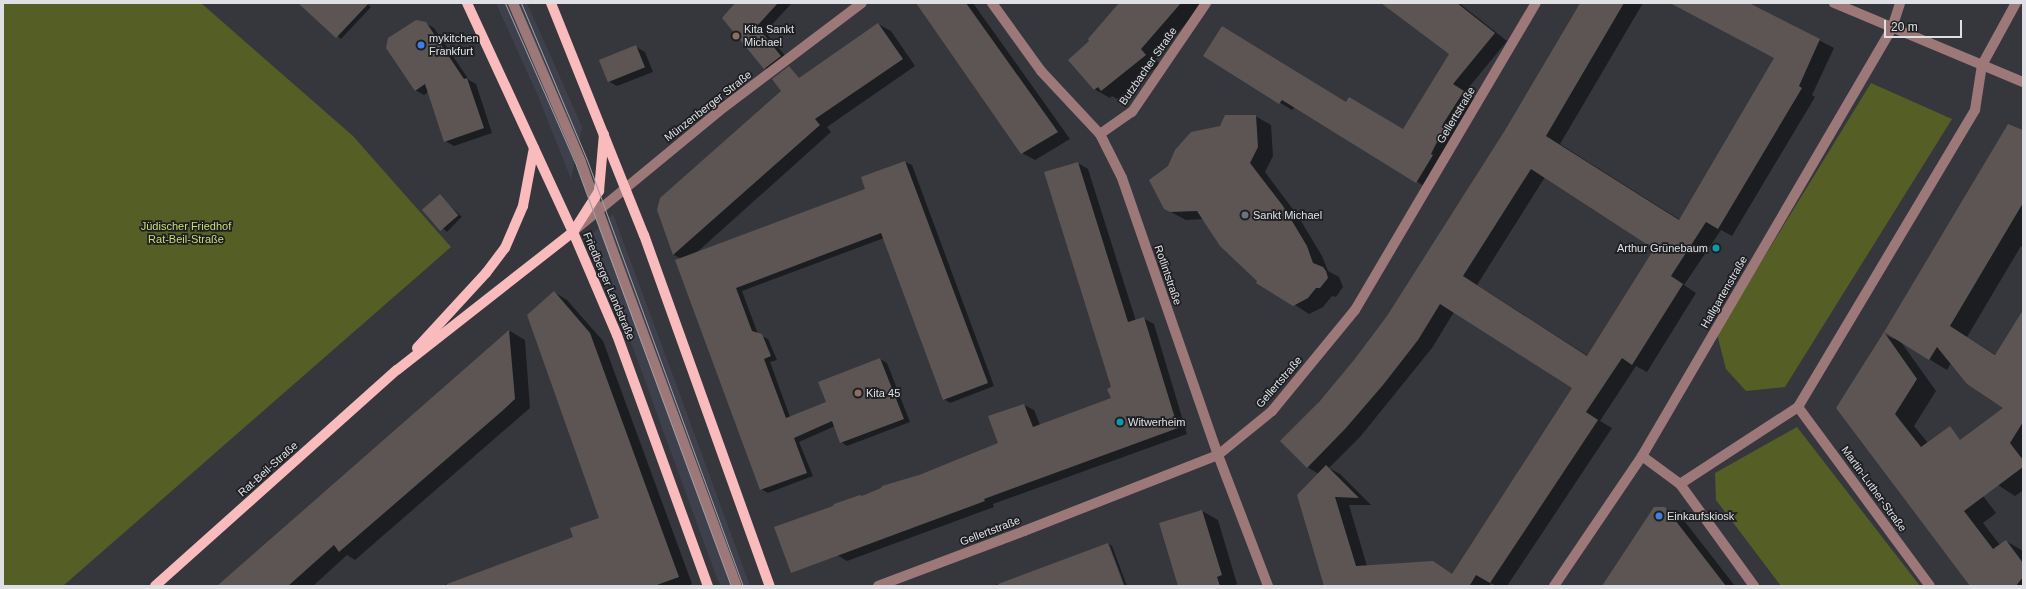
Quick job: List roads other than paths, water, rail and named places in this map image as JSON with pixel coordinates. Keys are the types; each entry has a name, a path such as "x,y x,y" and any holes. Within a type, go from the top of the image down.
{"main road":[{"name":"Friedberger Landstraße","path":"467,3 507,86 573,232 617,335 708,586"},
{"path":"551,3 626,186 770,586"},
{"name":"Rat-Beil-Straße","path":"156,586 397,370 573,232 599,191 604,134"},
{"name":"Rat-Beil-Straße","path":"397,370 486,273 505,248 523,206 534,148"}],"street":[{"name":"Friedberger Landstraße","path":"513,3 559,108 595,198 737,586"},
{"name":"Münzenberger Straße","path":"573,232 598,209 719,111 862,3"},
{"name":"Rotlintstraße","path":"992,3 1041,70 1100,134 1122,178 1218,455 1268,586"},
{"name":"Butzbacher Straße","path":"1100,134 1132,112 1206,3"},
{"name":"Gellertstraße","path":"878,586 1024,532 1218,455 1272,411 1355,310 1536,3"},
{"path":"1834,3 2023,82"},
{"name":"Hallgartenstraße","path":"1554,586 1642,456 1892,28 1900,3"},
{"path":"1680,484 1798,407 1975,110 1982,65 2016,3"},
{"name":"Martin-Luther-Straße","path":"1798,407 1930,586"},
{"path":"1642,456 1680,484 1754,586"}],"tram line":[{"path":"505,3 576,165 731,586"},
{"path":"521,3 587,160 743,586"}],"place":[{"name":"Kita Sankt Michael","path":"736,36"},
{"name":"mykitchen Frankfurt","path":"421,45"},
{"name":"Sankt Michael","path":"1245,215"},
{"name":"Arthur Grünebaum","path":"1716,248"},
{"name":"Kita 45","path":"858,393"},
{"name":"Witwerheim","path":"1120,422"},
{"name":"Einkaufskiosk","path":"1659,516"}],"park label":[{"name":"Jüdischer Friedhof Rat-Beil-Straße","path":"186,233"}]}
